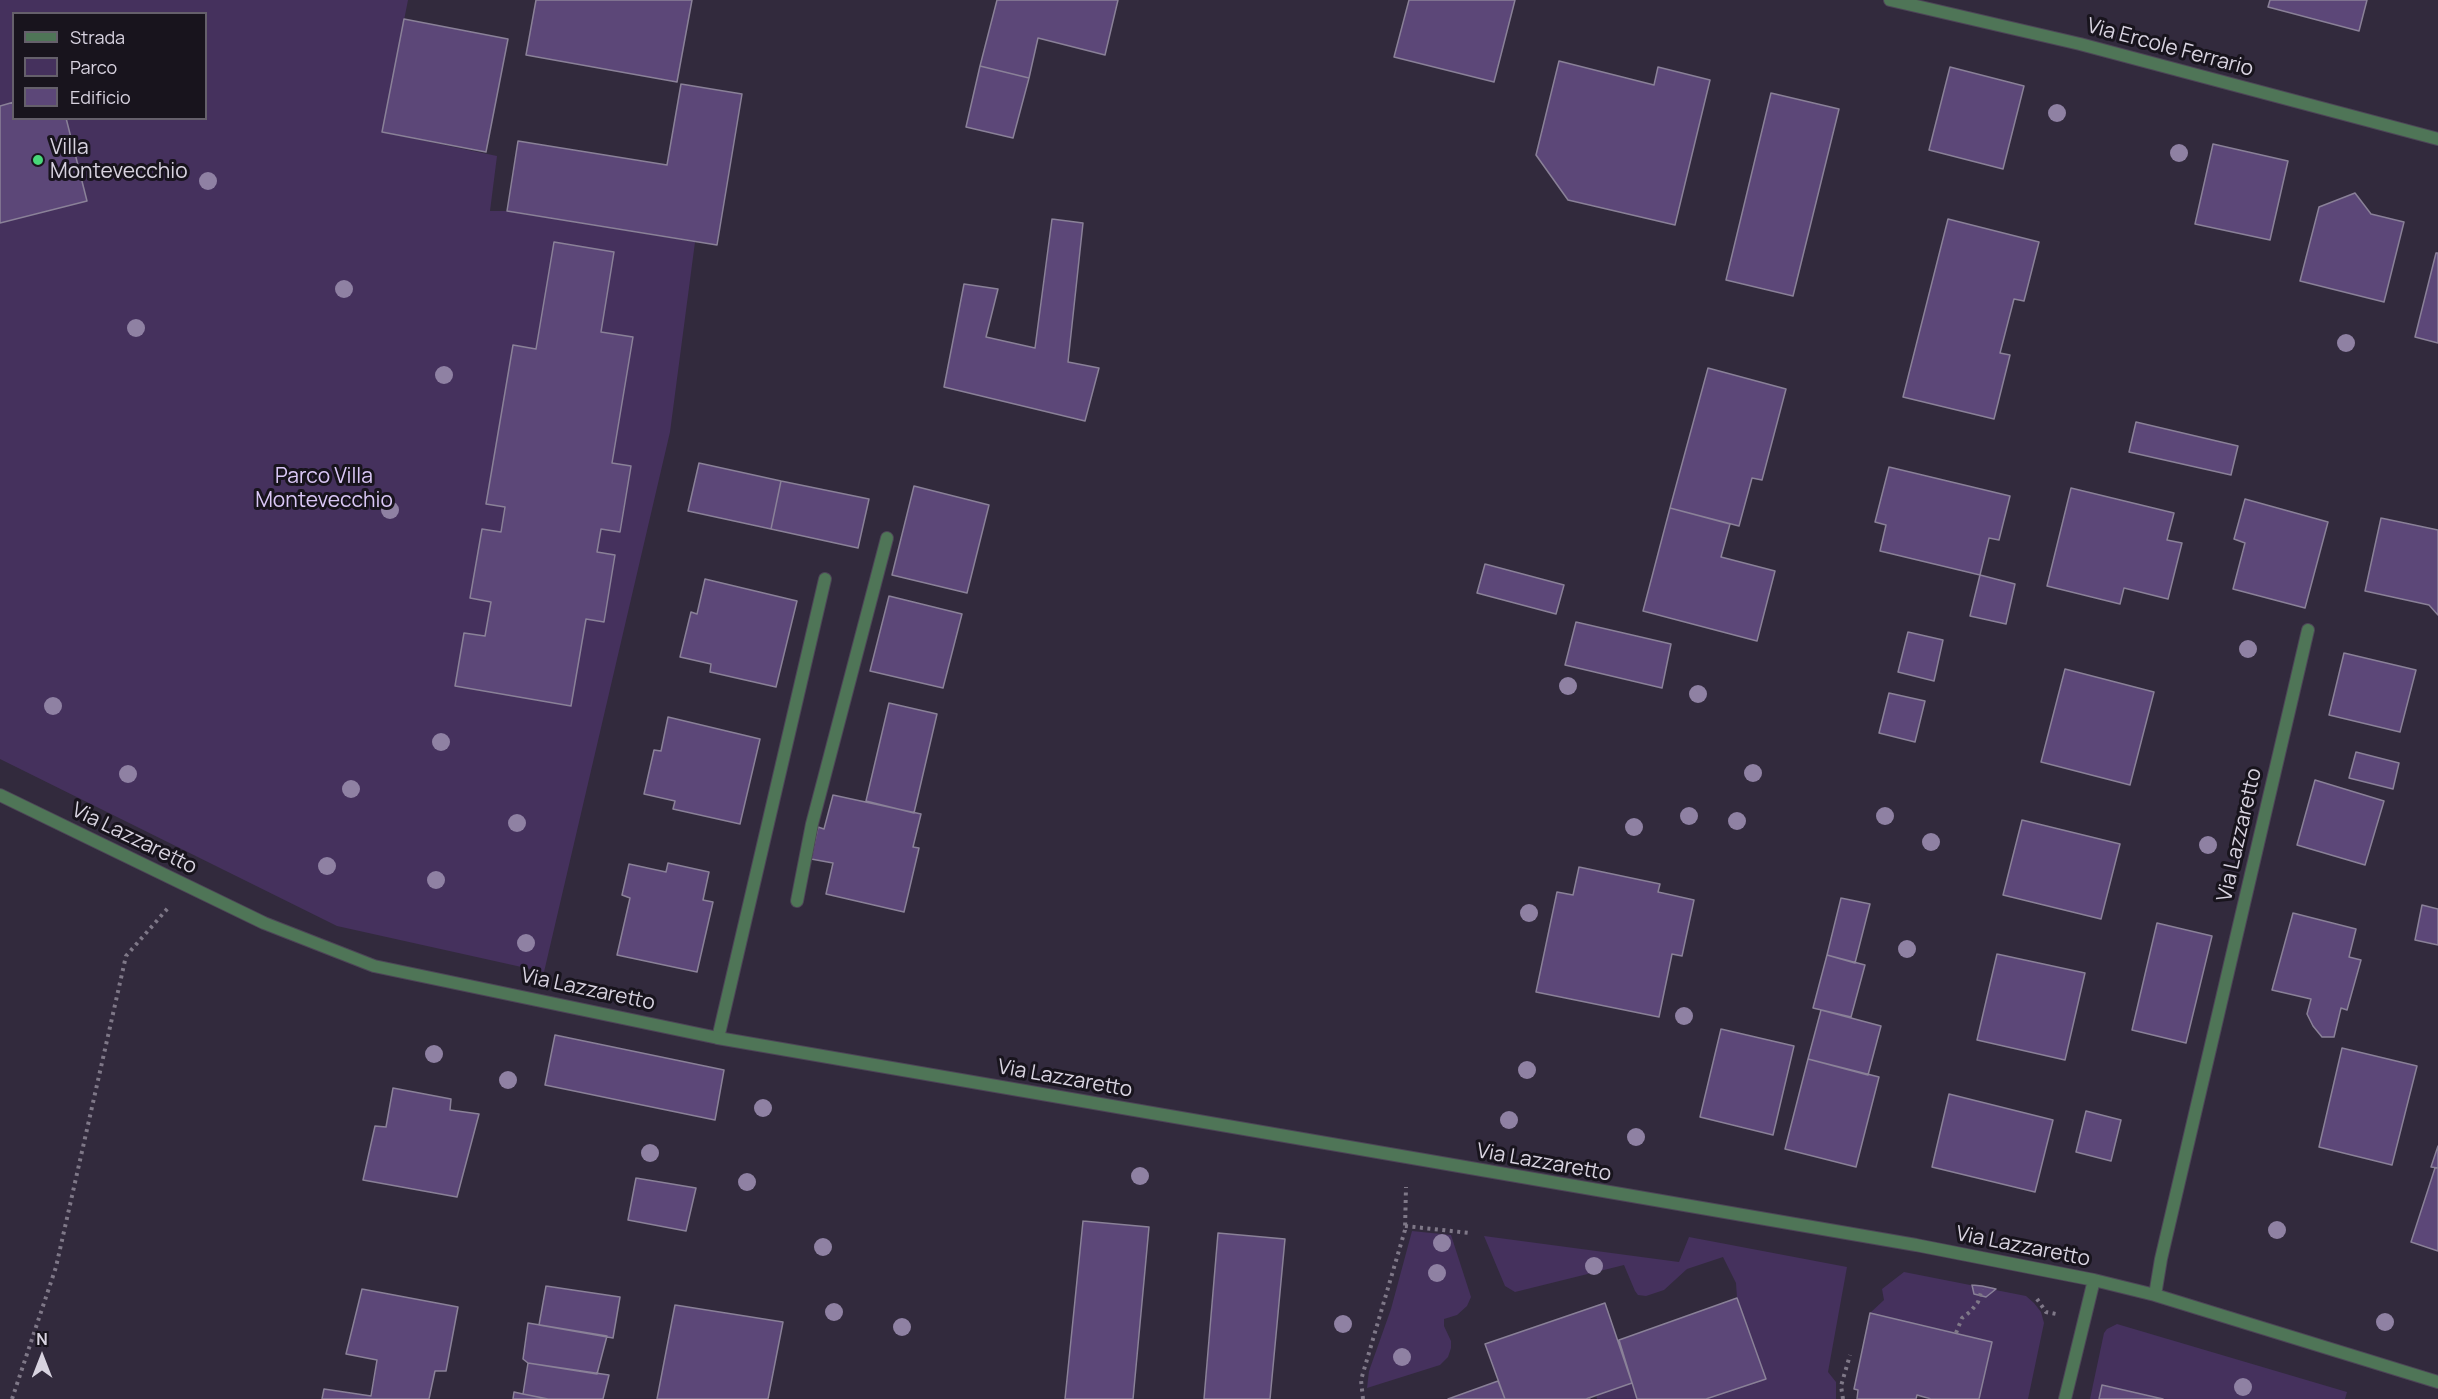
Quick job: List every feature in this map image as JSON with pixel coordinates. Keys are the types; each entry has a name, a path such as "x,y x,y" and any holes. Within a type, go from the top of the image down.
{"street":[{"name":"Via Ercole Ferrario","path":"1890,0 2080,44 2438,139"},
{"path":"797,902 812,824 887,538"},
{"path":"718,1038 825,579"},
{"name":"Via Lazzaretto","path":"2156,1294 2161,1259 2308,630"},
{"name":"Via Lazzaretto","path":"0,795 264,923 374,966 718,1038 1916,1245 2094,1280 2156,1294 2438,1382"},
{"path":"2065,1399 2094,1280"}],"path":[{"path":"12,1399 56,1267 126,956 173,903"},
{"path":"1363,1399 1360,1380 1405,1226 1406,1179"},
{"path":"1405,1226 1470,1233"},
{"path":"1956,1333 1962,1318 1978,1302 1982,1286"},
{"path":"1843,1399 1841,1386 1850,1355"}],"green space":[{"name":"Parco Villa Montevecchio","path":"0,0 408,0 382,132 497,156 490,211 507,211 695,242 670,432 544,972 337,926 0,759"},
{"path":"1412,1231 1451,1235 1471,1297 1467,1306 1457,1315 1444,1319 1451,1348 1448,1357 1440,1365 1367,1388 1369,1371 1391,1309"},
{"path":"1484,1236 1679,1262 1689,1237 1847,1267 1828,1372 1836,1382 1836,1399 1706,1399 1766,1379 1737,1298 1736,1283 1723,1257 1687,1269 1664,1290 1646,1296 1638,1295 1635,1291 1624,1265 1515,1292 1505,1286"},
{"path":"1904,1272 2026,1296 2034,1303 2041,1312 2044,1323 2028,1399 1979,1399 1992,1342 1870,1313 1884,1300 1882,1289"},
{"path":"2117,1324 2347,1392 2345,1399 2163,1399 2102,1385 2099,1399 2090,1399 2104,1333"},
{"path":"1632,1383 1637,1399 1597,1399 1596,1395"}],"building":[{"path":"536,0 692,0 677,82 526,55"},
{"path":"997,0 1118,0 1105,55 1038,38 1029,78 980,66"},
{"path":"1409,0 1515,0 1494,82 1394,57"},
{"path":"2270,0 2367,0 2359,31 2268,7"},
{"path":"404,19 508,39 486,152 382,132"},
{"path":"1559,61 1654,85 1658,67 1710,80 1675,225 1568,200 1536,155"},
{"path":"980,66 1029,78 1013,138 966,127"},
{"path":"1950,67 2024,86 2003,169 1929,150"},
{"path":"681,84 742,94 717,245 507,211 518,141 667,165"},
{"path":"1771,93 1839,109 1793,296 1726,280"},
{"name":"Villa Montevecchio","path":"12,103 12,120 67,120 87,201 0,223 0,106"},
{"path":"2213,144 2288,161 2270,240 2195,224"},
{"path":"2355,193 2371,214 2404,222 2384,302 2300,281 2319,207"},
{"path":"1052,219 1083,223 1068,362 1099,368 1085,421 944,387 964,284 998,289 986,337 1035,348"},
{"path":"1948,219 2039,242 2024,301 2014,299 2000,353 2010,355 1994,419 1903,397"},
{"path":"554,242 614,252 601,332 633,337 612,463 631,466 620,532 601,529 597,552 615,555 604,622 586,619 571,706 455,686 464,633 485,636 491,602 470,598 482,529 501,532 505,507 486,504 513,345 536,349"},
{"path":"2436,253 2438,253 2438,343 2415,337"},
{"path":"1708,368 1786,389 1762,480 1752,478 1739,526 1670,508"},
{"path":"2136,422 2238,446 2231,475 2129,452"},
{"path":"699,463 781,481 771,529 688,511"},
{"path":"1889,467 2010,496 1999,540 1989,538 1980,575 1880,551 1886,525 1875,522"},
{"path":"781,481 869,499 858,548 771,529"},
{"path":"914,486 989,505 967,593 892,575"},
{"path":"2071,488 2174,513 2167,540 2182,543 2168,599 2124,588 2120,604 2047,586"},
{"path":"2245,499 2328,522 2305,608 2233,589 2245,543 2234,539"},
{"path":"1670,508 1730,524 1721,557 1775,571 1757,641 1643,611"},
{"path":"2381,518 2438,530 2438,615 2429,605 2365,591"},
{"path":"1485,564 1564,585 1556,614 1477,593"},
{"path":"1980,575 2015,584 2006,624 1970,616"},
{"path":"705,579 797,601 776,687 710,672 711,664 680,657 691,612 697,614"},
{"path":"889,596 962,614 943,688 870,671"},
{"path":"1576,622 1671,644 1662,688 1565,665"},
{"path":"1908,632 1943,640 1934,681 1898,672"},
{"path":"2344,653 2416,670 2400,732 2329,715"},
{"path":"2065,669 2154,692 2130,785 2041,762"},
{"path":"1889,693 1925,701 1915,742 1879,733"},
{"path":"889,703 937,714 914,813 866,801"},
{"path":"668,717 760,739 740,824 673,809 675,801 644,794 654,750 661,751"},
{"path":"2356,752 2399,763 2393,789 2349,778"},
{"path":"2315,780 2384,801 2365,865 2297,845"},
{"path":"833,795 921,814 913,847 919,848 904,912 826,894 833,863 811,859 818,827 824,829"},
{"path":"2022,820 2120,844 2101,919 2003,895"},
{"path":"668,863 709,872 703,900 713,902 697,972 617,955 630,898 622,895 629,864 666,872"},
{"path":"1579,867 1660,884 1658,892 1694,900 1682,956 1672,954 1659,1017 1536,992 1557,892 1573,895"},
{"path":"1841,898 1870,904 1855,963 1827,955"},
{"path":"2422,905 2438,909 2438,945 2415,940"},
{"path":"2293,913 2356,929 2349,957 2361,960 2347,1010 2341,1008 2334,1037 2322,1037 2313,1026 2307,1014 2311,999 2272,990"},
{"path":"2157,923 2212,936 2186,1043 2132,1030"},
{"path":"1997,954 2085,973 2065,1060 1977,1040"},
{"path":"1827,955 1865,965 1851,1017 1813,1008"},
{"path":"1821,1010 1881,1026 1868,1075 1808,1059"},
{"path":"1721,1029 1794,1046 1773,1135 1700,1117"},
{"path":"555,1035 724,1070 715,1120 545,1085"},
{"path":"2342,1048 2417,1066 2392,1165 2319,1147"},
{"path":"1808,1059 1879,1077 1856,1167 1785,1149"},
{"path":"393,1088 451,1099 450,1110 479,1114 457,1197 363,1180 375,1126 386,1127"},
{"path":"1949,1094 2053,1120 2035,1192 1932,1167"},
{"path":"2086,1111 2121,1120 2111,1161 2076,1152"},
{"path":"2438,1146 2438,1168 2431,1167"},
{"path":"2435,1168 2438,1168 2438,1251 2411,1242"},
{"path":"636,1178 696,1188 686,1231 628,1220"},
{"path":"1083,1221 1149,1227 1133,1399 1065,1399"},
{"path":"1218,1233 1285,1239 1270,1399 1204,1399"},
{"path":"1972,1285 1996,1289 1986,1297 1974,1294"},
{"path":"546,1286 620,1297 613,1338 539,1325"},
{"path":"362,1289 458,1307 446,1371 435,1371 429,1399 322,1399 324,1389 371,1396 377,1360 346,1354"},
{"path":"1737,1298 1766,1379 1706,1399 1637,1399 1619,1340"},
{"path":"1605,1303 1632,1383 1586,1399 1505,1399 1485,1344"},
{"path":"675,1305 783,1322 768,1399 657,1399"},
{"path":"1870,1313 1992,1342 1979,1399 1931,1399 1917,1395 1916,1399 1857,1399 1858,1390 1854,1389"},
{"path":"528,1323 607,1336 597,1374 528,1363 523,1359"},
{"path":"528,1363 609,1375 603,1399 548,1399 523,1394"},
{"path":"1498,1381 1505,1399 1448,1399"},
{"path":"2102,1385 2163,1399 2099,1399"},
{"path":"514,1392 523,1394 548,1399 513,1399"}],"place":[{"name":"Villa Montevecchio","path":"38,160"}]}
